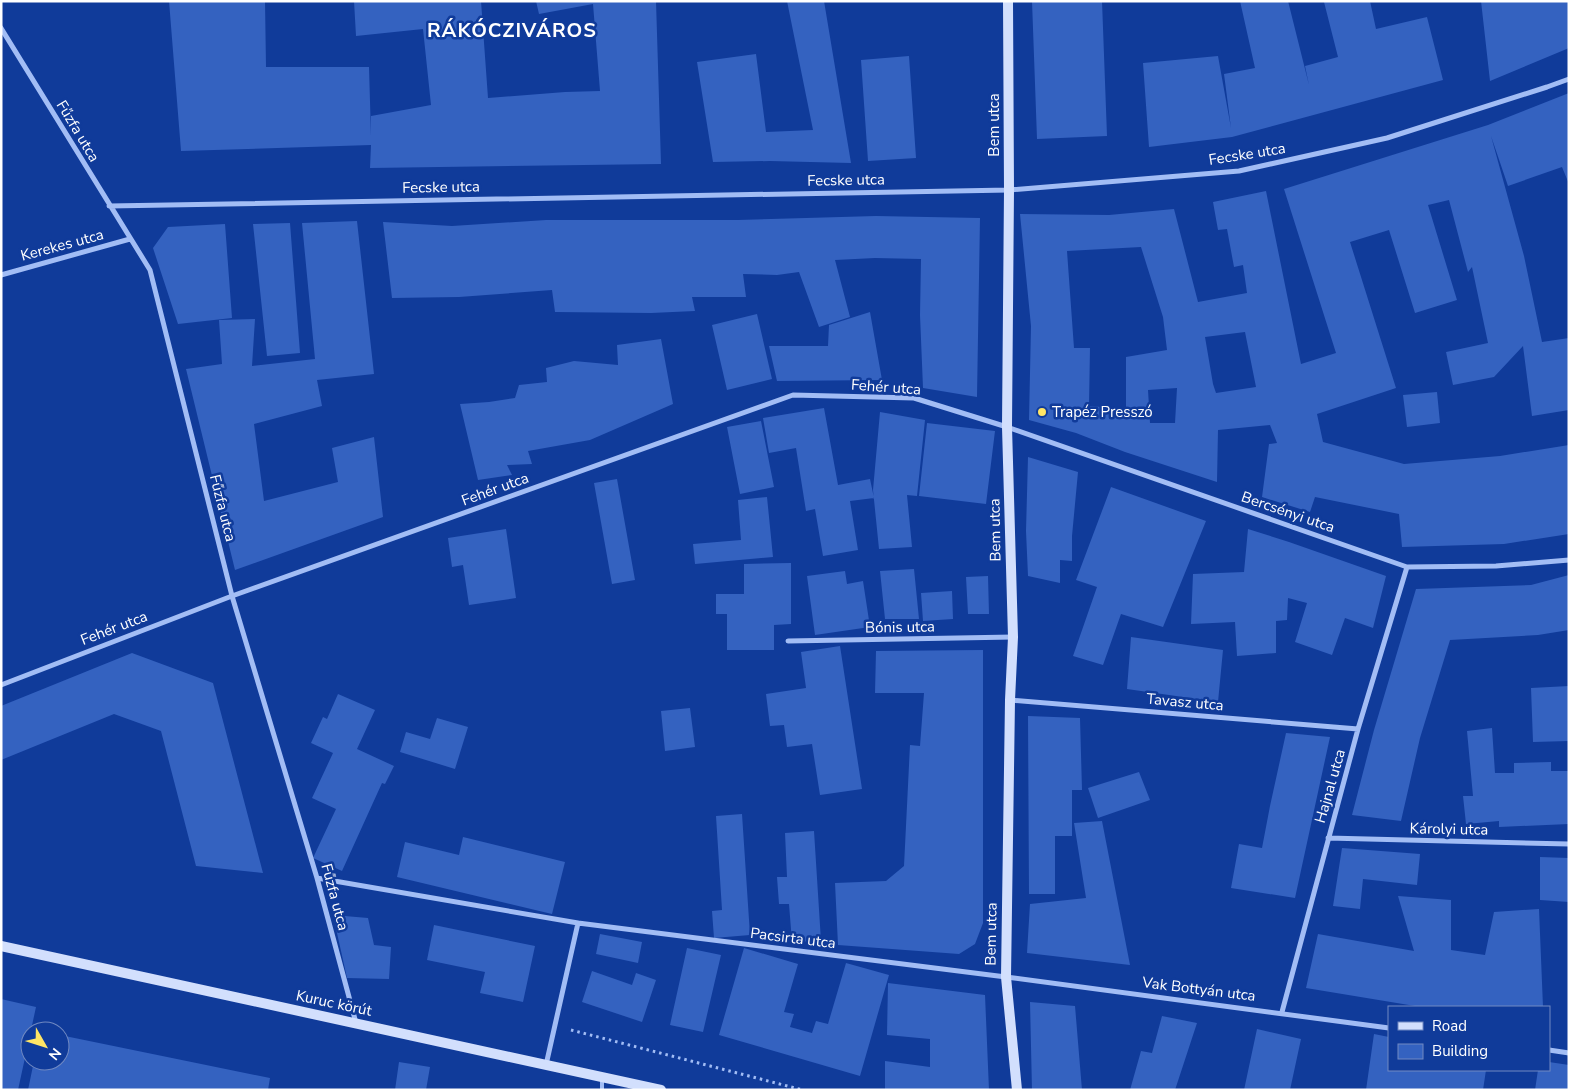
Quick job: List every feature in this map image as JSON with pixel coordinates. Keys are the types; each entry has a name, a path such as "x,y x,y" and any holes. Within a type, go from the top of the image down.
{"street":[{"name":"Bem utca","path":"1008,1 1007,427 1013,637 1010,700 1006,977 1017,1090"},
{"name":"Fűzfa utca","path":"1,28 150,270 232,596 317,878 356,1023"},
{"name":"Fecske utca","path":"109,206 1009,190 1239,171 1387,138 1569,79"},
{"name":"Kerekes utca","path":"1,275 130,240"},
{"name":"Fehér utca","path":"1,685 232,596 793,395 914,398 1007,427"},
{"name":"Bercsényi utca","path":"1007,427 1407,568 1496,566 1569,560"},
{"name":"Hajnal utca","path":"1282,1012 1358,730 1407,568"},
{"name":"Bónis utca","path":"788,642 1013,637"},
{"name":"Tavasz utca","path":"1010,700 1358,730"},
{"name":"Károlyi utca","path":"1328,838 1569,844"},
{"name":"Pacsirta utca","path":"317,878 578,923 1006,977"},
{"path":"546,1065 578,923"},
{"name":"Kuruc körút","path":"1,946 661,1090"},
{"name":"Vak Bottyán utca","path":"1006,977 1282,1012 1388,1028"},
{"path":"1550,1050 1569,1053"},
{"name":"Bem utca","path":"1010,1090 1013,1058"}],"lane":[{"path":"602,1078 602,1090"}],"path":[{"path":"555,1026 803,1090"}],"building":[{"path":"169,1 265,1 266,67 369,67 371,136 371,116 431,105 423,29 356,36 354,1 481,1 488,98 600,91 593,4 539,14 536,1 656,1 661,164 370,168 371,145 181,151"},
{"path":"787,1 824,1 851,163 713,162 697,62 756,54 766,132 813,130"},
{"path":"1032,1 1102,1 1107,136 1037,139"},
{"path":"1240,1 1288,1 1309,85 1305,66 1338,57 1324,2 1370,1 1376,29 1427,17 1443,80 1232,137 1149,147 1143,63 1218,56 1231,128 1224,74 1255,68"},
{"path":"1481,1 1569,1 1569,48 1490,81"},
{"path":"909,56 916,158 868,161 861,60"},
{"path":"1569,93 1569,184 1562,167 1508,186 1491,136 1524,256 1542,342 1569,338 1569,410 1532,416 1523,346 1494,377 1453,385 1446,352 1488,343 1472,267 1468,272 1449,200 1428,205 1457,300 1415,313 1389,230 1350,242 1396,388 1317,414 1323,442 1404,464 1500,456 1569,445 1569,534 1504,544 1402,547 1399,514 1315,497 1310,512 1262,497 1269,444 1277,443 1270,425 1218,430 1217,482 1125,452 1076,433 1029,420 1031,326 1020,214 1109,215 1174,209 1198,302 1247,293 1243,265 1234,267 1227,229 1218,230 1213,202 1266,191 1301,364 1336,353 1284,189 1488,125","holes":["1141,247 1163,317 1167,350 1126,357 1126,409 1089,406 1090,348 1074,348 1067,251","1245,332 1256,387 1216,393 1205,337","1177,388 1175,423 1150,423 1148,390"]},
{"path":"876,216 980,218 977,397 923,388 920,315 921,259 875,258 835,260 850,317 819,327 799,272 777,275 743,274 746,297 692,297 695,311 651,313 555,312 552,290 459,297 392,298 383,222 452,226 546,220 738,220"},
{"path":"357,221 374,374 317,380 322,406 254,424 264,501 338,482 332,448 374,437 383,517 235,570 186,369 222,364 219,320 255,319 252,366 315,359 302,223"},
{"path":"290,223 300,353 267,356 253,224"},
{"path":"225,224 232,318 178,324 153,248 168,227"},
{"path":"870,312 882,380 777,381 769,346 828,346 829,325"},
{"path":"757,314 772,379 727,390 712,325"},
{"path":"661,339 673,404 590,440 528,451 532,464 507,465 512,475 478,480 460,404 515,398 519,385 547,382 546,368 574,361 618,365 617,345"},
{"path":"1437,392 1440,423 1407,427 1403,395"},
{"path":"824,408 838,485 870,479 874,498 850,501 858,550 823,556 815,509 806,511 796,448 769,453 763,418"},
{"path":"880,412 925,420 917,496 907,495 912,547 879,549 873,490"},
{"path":"761,421 774,487 740,494 727,427"},
{"path":"927,423 995,431 986,504 919,496"},
{"path":"1028,457 1078,472 1072,536 1072,561 1060,560 1060,583 1028,576 1026,531"},
{"path":"617,479 635,580 612,584 594,483"},
{"path":"1111,487 1206,521 1163,627 1121,614 1103,665 1073,656 1097,587 1076,580"},
{"path":"767,497 773,557 695,564 693,544 741,540 738,500"},
{"path":"506,529 516,598 469,605 463,565 452,567 448,538"},
{"path":"1248,529 1386,576 1373,628 1345,618 1332,655 1295,642 1307,603 1288,598 1287,620 1276,621 1276,653 1237,656 1235,622 1191,624 1193,574 1244,572"},
{"path":"791,563 791,624 774,625 774,650 727,650 727,614 716,614 716,594 744,594 744,564"},
{"path":"914,569 919,619 885,619 880,571"},
{"path":"845,571 847,584 863,581 870,627 815,635 807,576"},
{"path":"1569,575 1569,630 1538,635 1450,640 1420,738 1401,821 1352,815 1374,730 1416,589 1531,585"},
{"path":"988,576 989,614 968,614 966,577"},
{"path":"952,591 953,619 923,621 921,593"},
{"path":"1131,637 1223,650 1218,702 1127,689"},
{"path":"840,646 862,789 820,795 812,744 787,747 784,725 770,726 766,694 806,688 801,652"},
{"path":"983,650 983,923 975,944 959,954 838,945 835,883 886,881 904,866 910,745 920,746 924,693 875,693 876,651"},
{"path":"132,653 213,683 263,873 196,866 161,731 114,714 1,760 1,706"},
{"path":"1569,686 1569,741 1533,742 1531,688"},
{"path":"338,694 375,710 357,749 394,766 385,784 382,783 342,871 313,858 336,809 312,798 333,753 311,743 323,717 327,719"},
{"path":"690,708 695,747 665,751 661,711"},
{"path":"1028,716 1080,718 1082,790 1072,790 1072,836 1055,836 1055,894 1029,894"},
{"path":"437,718 468,727 455,769 400,752 406,732 430,739"},
{"path":"1492,728 1495,773 1514,773 1514,763 1551,762 1551,771 1569,771 1569,824 1499,827 1499,821 1466,824 1463,796 1473,796 1467,731"},
{"path":"1286,733 1330,737 1295,898 1231,888 1239,844 1262,848"},
{"path":"1139,772 1150,800 1098,818 1088,788"},
{"path":"742,814 750,935 714,938 712,911 722,910 716,816"},
{"path":"1102,821 1130,965 1027,953 1030,904 1086,898 1074,823"},
{"path":"814,831 821,941 792,942 789,904 779,904 777,877 787,877 785,833"},
{"path":"463,837 565,862 552,914 397,877 405,842 459,855"},
{"path":"1342,848 1420,854 1417,885 1363,879 1360,909 1333,906"},
{"path":"1540,857 1569,858 1569,902 1540,900"},
{"path":"1398,896 1451,900 1451,950 1485,955 1494,912 1539,909 1543,1006 1415,1006 1306,988 1318,934 1414,951"},
{"path":"333,915 368,918 374,945 391,947 389,979 347,978"},
{"path":"434,925 535,946 523,1002 480,993 485,972 427,960"},
{"path":"600,934 642,942 638,963 596,954"},
{"path":"687,948 721,955 703,1032 670,1025"},
{"path":"744,948 798,964 784,1012 794,1014 790,1027 812,1033 816,1021 828,1024 846,963 889,975 860,1076 719,1035"},
{"path":"592,971 632,985 636,973 656,980 642,1022 582,1002"},
{"path":"888,983 985,995 989,1090 885,1090 885,1061 930,1067 930,1039 887,1035"},
{"path":"1,999 36,1007 33,1021 20,1021 20,1071 22,1071 18,1090 1,1090"},
{"path":"1030,1002 1075,1006 1082,1090 1032,1090"},
{"path":"1162,1016 1197,1023 1175,1090 1130,1090 1141,1051 1152,1053"},
{"path":"1257,1029 1301,1039 1290,1090 1244,1090"},
{"path":"1374,1034 1388,1037 1388,1071 1486,1071 1483,1090 1366,1090"},
{"path":"70,1037 270,1078 268,1090 28,1090 32,1071 70,1071"},
{"path":"399,1062 430,1067 426,1090 395,1090"},
{"path":"1550,1062 1569,1065 1569,1090 1535,1090 1538,1071 1550,1071"}],"place":[{"name":"Trapéz Presszó","path":"1042,412"}],"district":[{"name":"RÁKÓCZIVÁROS","path":"512,30"}]}
